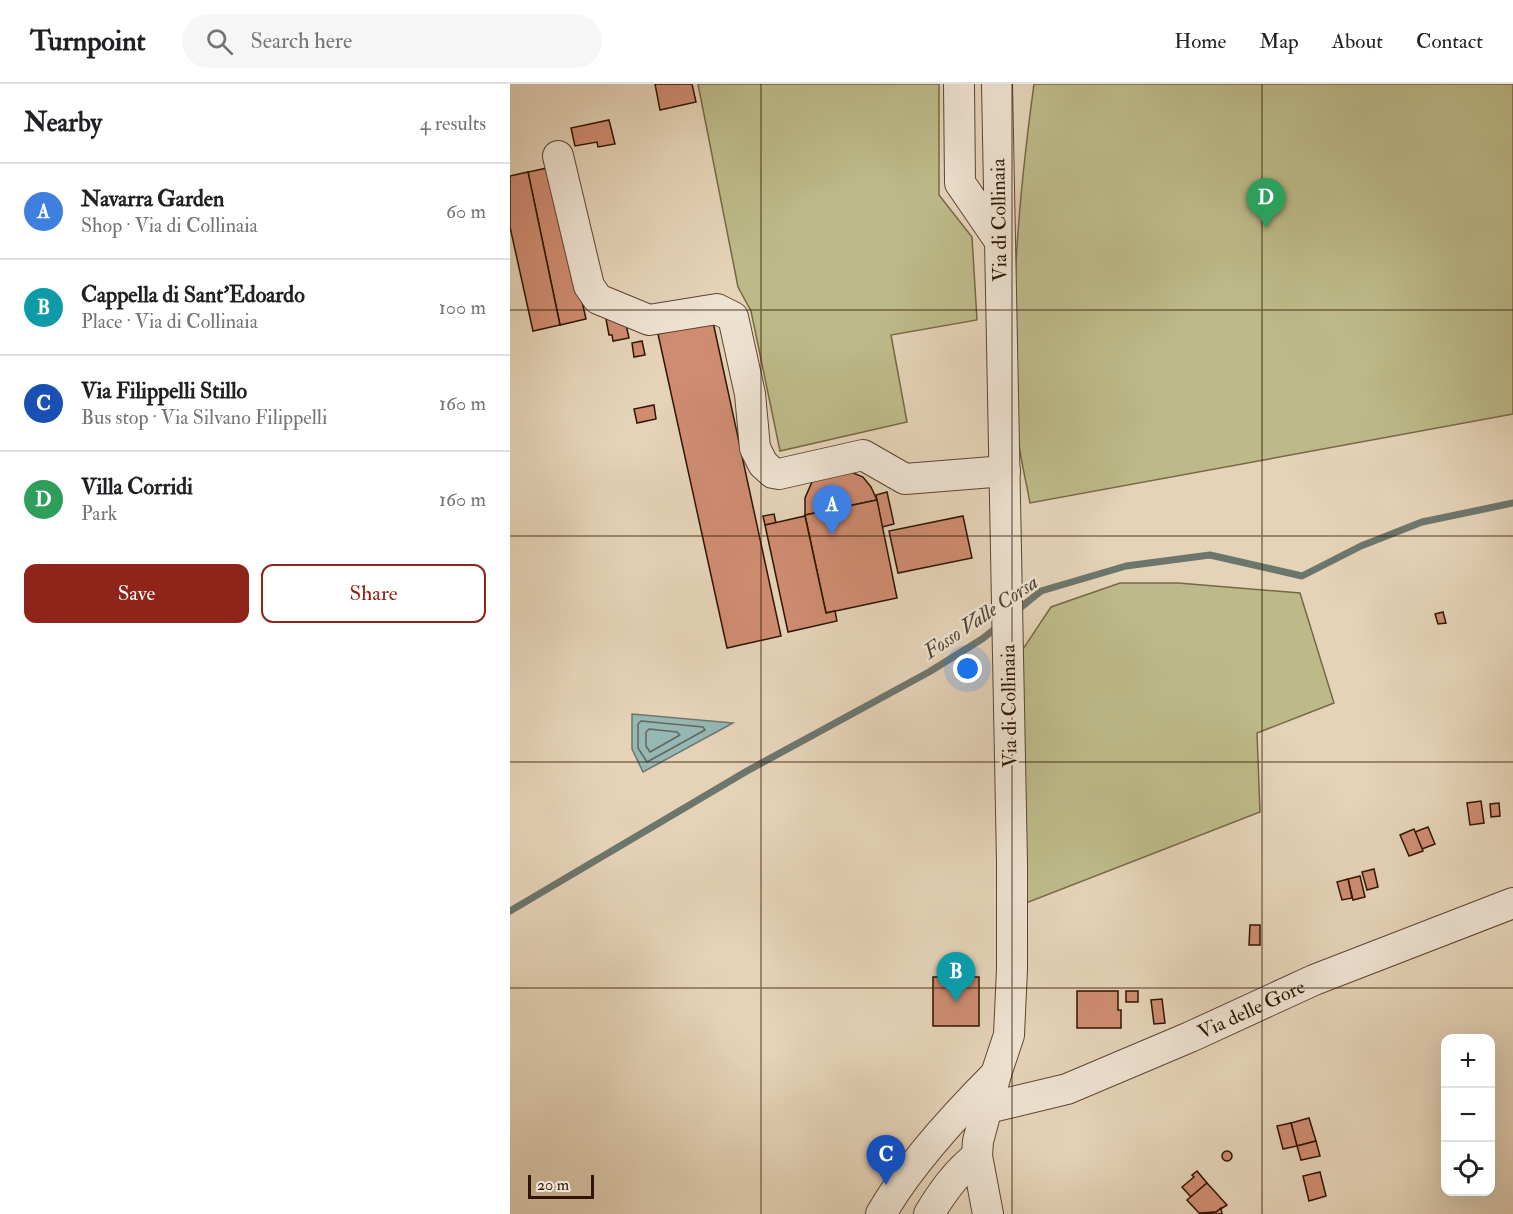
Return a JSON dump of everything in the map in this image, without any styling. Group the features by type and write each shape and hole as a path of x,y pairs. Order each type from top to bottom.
{"street":[{"path":"959,84 960,183 999,240"},
{"name":"Via di Collinaia","path":"988,1214 988,1172 978,1141 1009,1035 1012,863 997,84"},
{"path":"558,156 589,286 598,299 615,308 649,320 717,309 733,317 750,394 755,448 763,464 773,473 778,474 863,455 905,480 1005,471"},
{"name":"Via delle Gore","path":"988,1108 1066,1089 1190,1037 1314,980 1513,903"},
{"path":"881,1214 896,1191 960,1110 996,1074"},
{"path":"929,1214 949,1182 961,1168 988,1172"}],"shaded area":[{"path":"698,84 939,84 939,195 972,237 977,320 891,335 907,422 780,451 751,311 738,287"},
{"path":"1034,84 1513,84 1513,414 1030,503 1017,428 1014,334 1020,208"},
{"path":"1120,583 1178,583 1300,593 1334,703 1257,733 1260,812 1021,905 1015,661 1051,607"}],"water":[{"path":"632,714 733,723 643,772 632,749"}],"building":[{"path":"655,84 692,84 696,102 660,110"},
{"path":"609,120 615,144 598,147 597,142 575,146 571,128"},
{"path":"552,167 586,319 560,325 528,172"},
{"path":"528,172 560,325 533,331 510,227 510,176"},
{"path":"624,316 629,338 613,341 612,335 609,335 606,319"},
{"path":"713,322 781,636 727,648 658,334"},
{"path":"642,341 645,355 634,357 632,343"},
{"path":"654,405 656,419 637,423 634,409"},
{"path":"844,469 863,477 877,500 805,515 805,498 812,482 820,475"},
{"path":"887,492 894,524 882,527 876,495"},
{"path":"877,500 897,598 826,613 805,515"},
{"path":"774,514 776,523 765,525 763,516"},
{"path":"805,516 826,613 835,611 837,621 788,632 765,525"},
{"path":"963,516 972,558 898,573 889,531"},
{"path":"1443,612 1446,623 1438,624 1435,614"},
{"path":"1481,801 1484,823 1470,825 1467,803"},
{"path":"1499,803 1500,816 1491,817 1490,804"},
{"path":"1428,827 1435,844 1422,849 1415,832"},
{"path":"1414,829 1423,851 1409,856 1400,835"},
{"path":"1374,869 1378,887 1367,890 1362,872"},
{"path":"1360,876 1365,897 1353,900 1348,879"},
{"path":"1348,879 1352,898 1342,900 1337,882"},
{"path":"1250,925 1260,925 1260,945 1249,945"},
{"path":"933,977 979,977 979,1026 933,1026"},
{"path":"1077,991 1118,991 1121,1028 1077,1028"},
{"path":"1126,991 1138,991 1138,1002 1126,1002"},
{"path":"1162,999 1165,1023 1154,1024 1151,1000"},
{"path":"1309,1118 1316,1141 1297,1146 1291,1123"},
{"path":"1291,1123 1297,1146 1283,1149 1277,1126"},
{"path":"1316,1141 1320,1156 1301,1160 1297,1146"},
{"path":"1227,1151 1231,1152 1231,1160 1227,1161 1223,1160 1222,1156 1223,1152"},
{"path":"1197,1171 1207,1183 1191,1197 1182,1187 1194,1177 1192,1175"},
{"path":"1320,1172 1326,1196 1309,1201 1303,1176"},
{"path":"1207,1183 1227,1205 1216,1212 1199,1213 1187,1200"},
{"path":"1221,1208 1222,1214 1199,1214 1216,1212"}],"waterway":[{"name":"Fosso Valle Corsa","path":"1015,612 1041,591 1126,566 1210,555 1302,576 1361,546 1422,522 1513,503"},
{"name":"Fosso Valle Corsa","path":"510,911 747,771 929,672 1000,625"}],"place":[{"name":"Villa Corridi","path":"1266,228"},
{"name":"Navarra Garden","path":"832,535"},
{"name":"Cappella di Sant'Edoardo","path":"956,1002"},
{"name":"Via Filippelli Stillo","path":"886,1185"}]}
